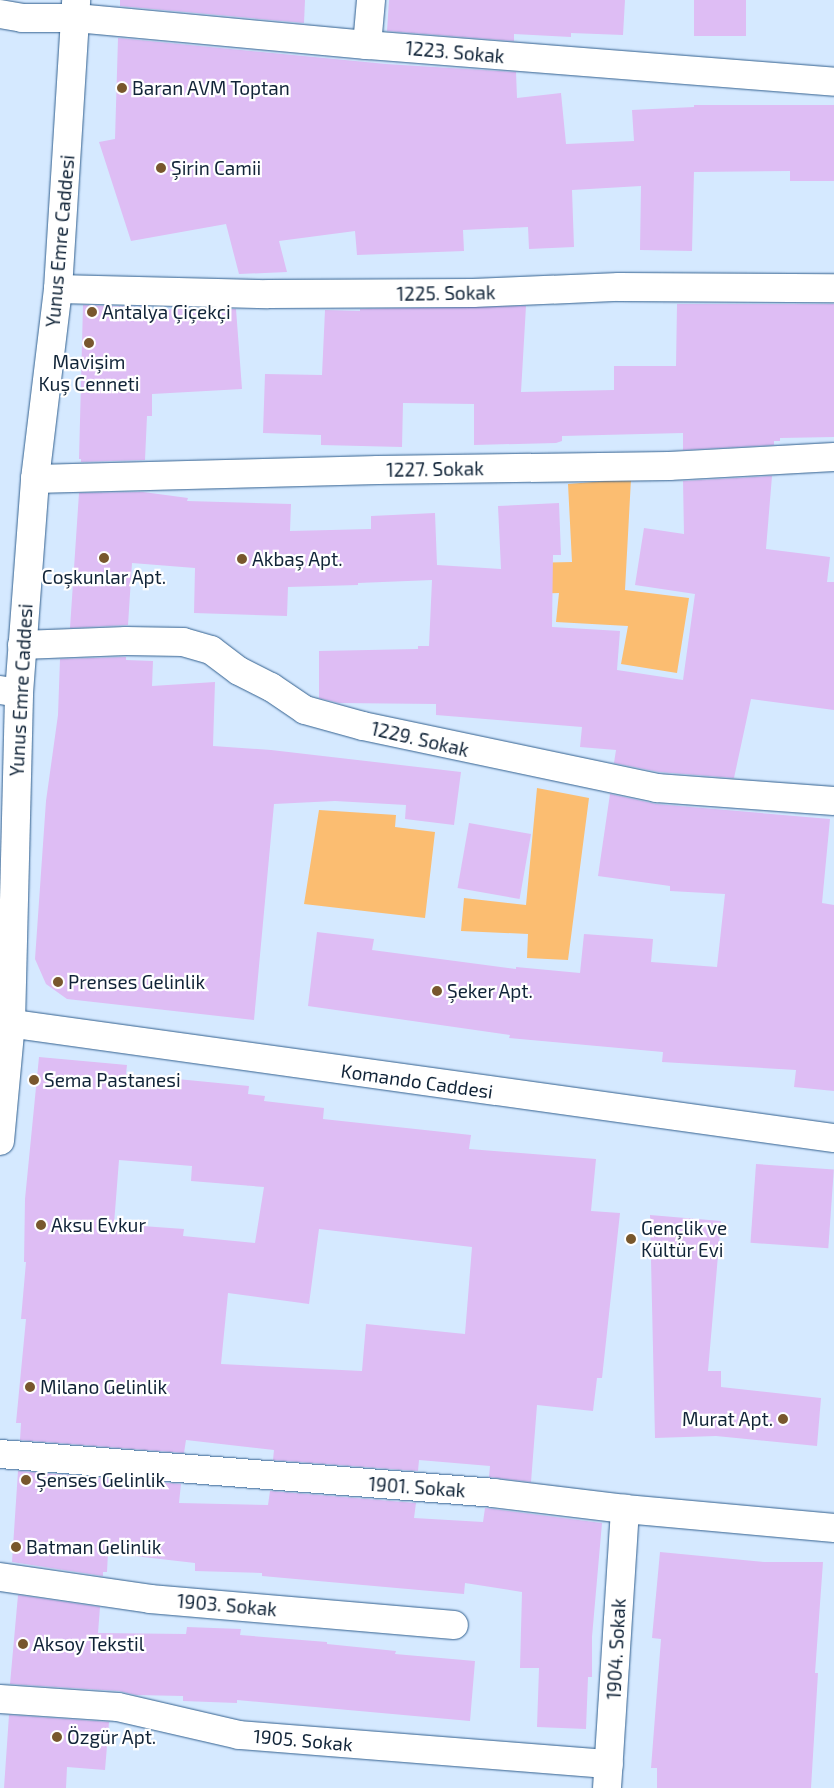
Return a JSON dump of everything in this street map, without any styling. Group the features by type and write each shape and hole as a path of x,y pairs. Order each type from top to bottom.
{"street":[{"path":"368,44 371,0"},
{"name":"1223. Sokak","path":"0,14 22,18 76,9 368,44 834,82"},
{"name":"Yunus Emre Caddesi","path":"0,1141 5,1022 9,691 22,645 35,479 58,289 76,9"},
{"name":"1225. Sokak","path":"58,289 268,294 472,294 619,287 834,288"},
{"name":"1227. Sokak","path":"35,479 378,470 669,466 834,457"},
{"name":"1229. Sokak","path":"22,645 126,640 183,642 210,650 240,671 271,687 305,710 363,726 657,788 834,801"},
{"name":"Komando Caddesi","path":"5,1022 834,1138"},
{"name":"1901. Sokak","path":"0,1454 494,1493 625,1509 834,1528"},
{"name":"1904. Sokak","path":"608,1776 625,1509"},
{"name":"1903. Sokak","path":"0,1577 150,1599 454,1625"},
{"name":"1905. Sokak","path":"0,1700 118,1707 239,1735 608,1776"}],"shaded area":[{"path":"631,479 625,590 689,598 677,673 621,664 628,626 556,622 559,593 528,594 528,563 572,562 568,484"},
{"path":"537,788 589,798 568,960 527,958 528,934 461,931 464,898 526,905"},
{"path":"319,810 396,815 395,827 435,832 425,918 304,904"}],"building":[{"path":"120,0 305,0 304,23 120,6"},
{"path":"389,0 625,0 623,35 571,33 571,37 514,34 514,41 387,31"},
{"path":"694,0 746,0 746,36 694,36"},
{"path":"118,38 386,64 516,72 517,98 561,93 566,144 634,141 632,110 694,107 694,105 834,105 834,181 790,181 790,171 694,172 692,251 640,250 641,186 572,190 574,247 529,249 528,227 463,230 464,251 357,255 355,231 279,241 287,272 239,274 226,224 131,241 99,142 115,139"},
{"path":"677,304 834,304 834,437 780,438 780,441 774,441 774,445 683,450 683,433 562,436 562,441 556,443 474,445 474,404 403,403 402,447 321,445 321,435 263,433 265,374 322,375 325,310 360,311 360,309 526,306 521,392 614,390 614,366 676,366"},
{"path":"83,305 142,307 142,311 191,308 236,309 242,389 152,394 152,416 147,416 145,460 81,462 81,459 79,459"},
{"path":"772,476 766,549 830,557 827,582 834,582 834,710 751,699 734,778 659,772 614,763 616,750 580,747 582,727 436,715 436,704 339,703 319,698 319,651 418,649 418,646 429,646 432,580 288,587 287,616 194,613 195,568 132,563 128,625 70,628 79,493 143,492 188,498 187,501 291,504 290,531 371,529 371,516 435,513 437,565 501,569 498,506 559,503 561,555 553,555 552,627 620,631 617,670 683,680 695,594 635,585 644,528 684,534 683,481"},
{"path":"126,657 126,660 153,661 152,686 215,682 213,746 271,750 461,772 454,825 405,819 406,805 335,801 274,804 254,1020 67,999 46,984 35,959 46,801 58,715 60,659"},
{"path":"610,794 656,804 830,819 822,903 834,905 834,1091 794,1087 796,1070 662,1062 663,1052 509,1038 510,1035 308,1006 317,932 374,939 372,950 516,969 516,967 580,973 584,934 653,939 651,962 717,967 725,894 670,891 670,886 598,876"},
{"path":"469,823 531,834 520,899 458,888"},
{"path":"39,1057 127,1065 126,1074 249,1086 248,1094 265,1096 264,1101 324,1108 323,1119 471,1135 469,1149 596,1159 591,1211 620,1213 602,1378 597,1378 593,1411 537,1405 531,1482 489,1477 490,1466 419,1460 418,1471 273,1460 274,1450 186,1440 184,1453 20,1440 21,1423 16,1423 26,1319 21,1319 26,1262 24,1262 25,1199","holes":["119,1160 192,1166 191,1181 264,1187 255,1243 183,1236 184,1229 114,1224","319,1229 472,1247 465,1334 366,1324 362,1371 221,1364 228,1293 309,1304"]},
{"path":"756,1164 834,1169 828,1248 750,1243"},
{"path":"650,1215 721,1221 708,1371 721,1371 721,1387 821,1398 817,1446 716,1436 655,1438"},
{"path":"18,1471 181,1484 179,1503 268,1505 270,1491 416,1503 414,1518 483,1522 485,1508 602,1523 592,1637 592,1677 588,1677 586,1729 537,1727 539,1668 520,1668 522,1592 465,1583 464,1594 262,1576 262,1573 195,1571 195,1563 108,1553 107,1572 103,1572 103,1576 12,1562"},
{"path":"660,1552 764,1562 823,1562 815,1673 818,1673 811,1788 657,1788 657,1768 651,1768 661,1639 652,1638"},
{"path":"18,1595 100,1607 98,1633 186,1634 187,1627 241,1629 240,1635 327,1642 327,1644 396,1651 395,1654 475,1661 470,1721 237,1700 237,1703 183,1701 183,1696 136,1695 119,1691 10,1684"},
{"name":"Özgür Apt.","path":"9,1715 109,1722 105,1770 67,1767 66,1788 4,1788"}],"place":[{"name":"Baran AVM Toptan","path":"122,88"},
{"name":"Şirin Camii","path":"161,168"},
{"name":"Antalya Çiçekçi","path":"92,312"},
{"name":"Mavişim Kuş Cenneti","path":"89,343"},
{"name":"Coşkunlar Apt.","path":"104,558"},
{"name":"Akbaş Apt.","path":"242,559"},
{"name":"Prenses Gelinlik","path":"58,982"},
{"name":"Şeker Apt.","path":"437,991"},
{"name":"Sema Pastanesi","path":"34,1080"},
{"name":"Aksu Evkur","path":"41,1225"},
{"name":"Gençlik ve Kültür Evi","path":"631,1239"},
{"name":"Milano Gelinlik","path":"30,1387"},
{"name":"Murat Apt.","path":"783,1419"},
{"name":"Şenses Gelinlik","path":"26,1480"},
{"name":"Batman Gelinlik","path":"16,1547"},
{"name":"Aksoy Tekstil","path":"23,1644"},
{"name":"Özgür Apt.","path":"57,1737"}]}
